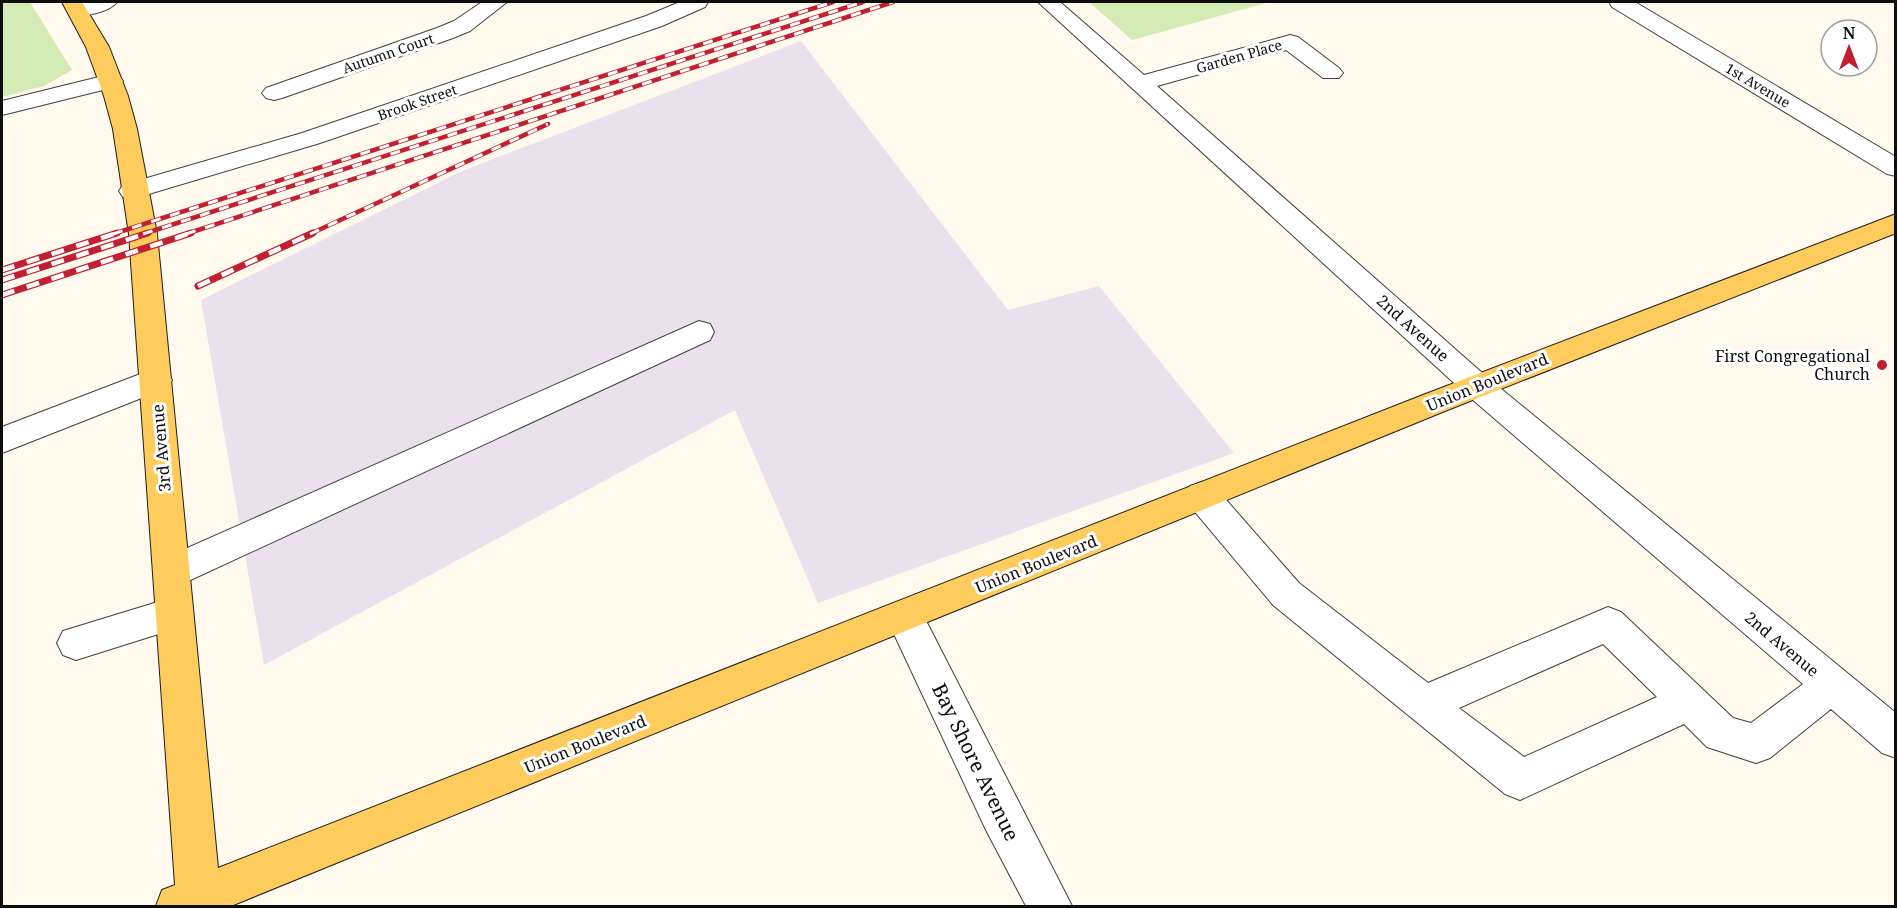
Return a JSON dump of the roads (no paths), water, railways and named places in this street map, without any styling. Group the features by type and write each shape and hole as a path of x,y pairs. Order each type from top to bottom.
{"main road":[{"name":"3rd Avenue","path":"75,6 111,81 125,130 132,191 144,234 174,613 191,904"},
{"name":"Union Boulevard","path":"191,904 1477,386 1896,223"}],"street":[{"path":"75,6 106,2"},
{"name":"Autumn Court","path":"274,93 445,33 462,26 496,2"},
{"path":"638,2 654,21"},
{"name":"Brook Street","path":"132,191 311,138 654,21 697,2"},
{"name":"2nd Avenue","path":"1048,2 1477,386 1896,739"},
{"name":"1st Avenue","path":"1620,2 1896,168"},
{"name":"Garden Place","path":"1139,84 1290,42 1331,73"},
{"path":"2,108 111,81"},
{"path":"171,572 699,332"},
{"path":"2,440 156,380"},
{"path":"1202,496 1286,594 1520,780 1689,702"},
{"path":"76,643 174,613"},
{"name":"Bay Shore Avenue","path":"905,617 1001,815 1050,906"},
{"path":"1424,704 1608,624 1721,733 1756,744 1832,686"}],"railway":[{"path":"113,234 833,2"},
{"path":"143,234 863,2"},
{"path":"186,234 893,2"},
{"path":"310,234 548,124"},
{"path":"2,270 117,233"},
{"path":"2,280 148,233"},
{"path":"2,295 191,233"},
{"path":"198,286 313,233"}],"place":[{"name":"First Congregational Church","path":"1882,365"}]}
